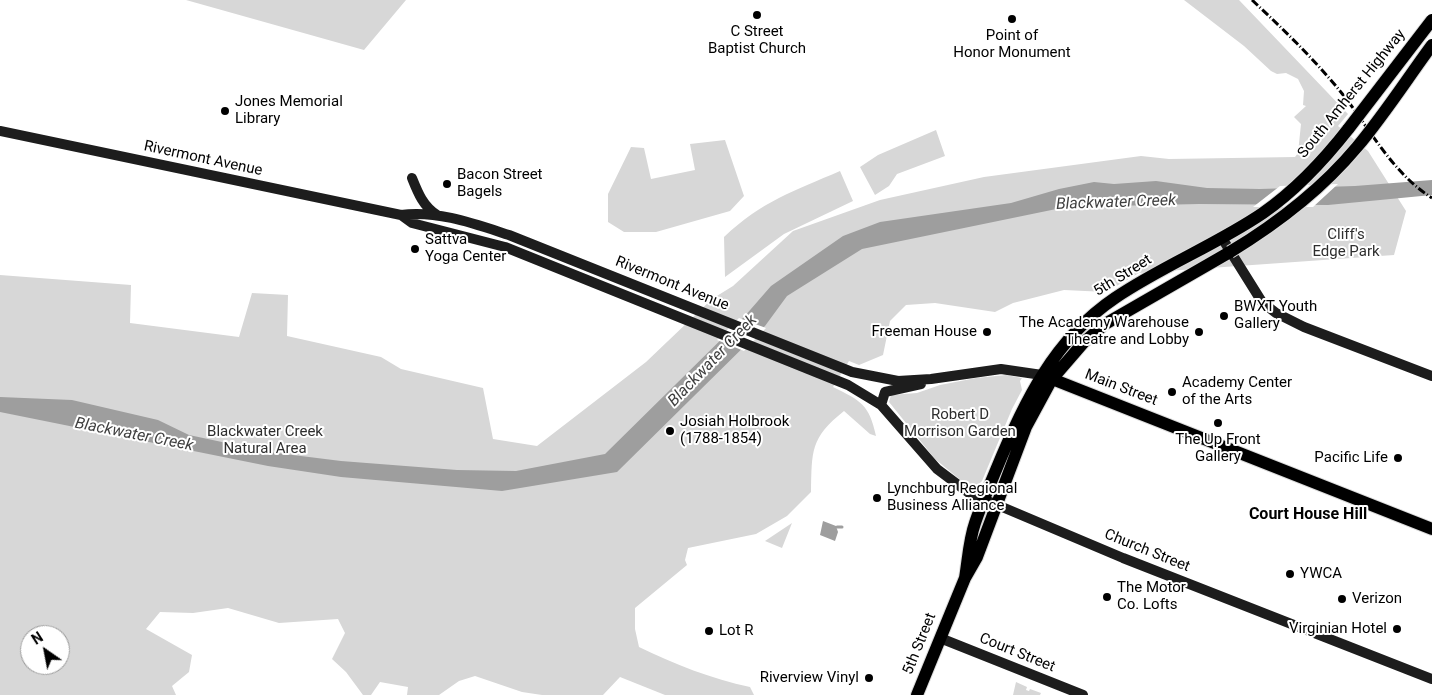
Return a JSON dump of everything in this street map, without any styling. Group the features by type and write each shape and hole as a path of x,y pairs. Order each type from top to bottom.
{"main road":[{"name":"South Amherst Highway","path":"1222,238 1277,202 1316,166 1361,114 1432,20"},
{"path":"1230,252 1281,219 1330,176 1366,137 1432,45"},
{"name":"Rivermont Avenue","path":"0,130 401,215 419,212 478,225 509,235 852,372 898,381 931,379"},
{"path":"412,178 419,196 427,206 440,216"},
{"name":"Rivermont Avenue","path":"401,215 412,223 474,238 514,251 848,385 881,405"},
{"path":"1222,238 1262,302 1276,313 1304,327 1432,376"},
{"name":"5th Street","path":"965,578 974,524 1020,411 1047,377 1086,321 1115,298 1222,238"},
{"name":"5th Street","path":"917,695 965,578 977,556 1047,377 1105,324 1230,252"},
{"name":"Main Street","path":"931,379 1001,369 1047,377 1432,529"},
{"path":"881,405 885,392 892,389 916,386 931,379"},
{"name":"Church Street","path":"881,405 937,469 954,483 984,500 1123,558 1432,679"},
{"name":"Court Street","path":"940,638 1083,695"}],"green space":[{"path":"186,0 406,0 364,50"},
{"name":"Blackwater Creek Natural Area","path":"1184,0 1239,0 1348,114 1338,126 1368,151 1406,211 1394,255 1139,273 1106,292 1064,290 1013,303 995,312 935,303 906,305 890,321 883,355 859,365 849,361 833,387 857,400 867,410 876,436 870,434 844,411 825,429 815,446 811,492 787,516 756,534 688,548 685,560 687,565 635,608 635,629 639,647 693,670 750,687 754,695 665,695 620,677 603,695 542,695 522,692 475,676 459,681 439,695 407,695 408,687 380,682 371,695 363,695 346,672 332,659 345,633 338,619 279,623 228,608 193,613 160,612 146,629 192,655 189,672 172,686 176,695 0,695 0,275 131,285 130,323 239,337 252,293 288,295 287,336 381,357 401,369 483,388 493,439 537,446 646,362 712,299 733,286 793,231 880,200 984,177 1141,156 1169,159 1295,157 1298,153 1301,124 1294,117 1306,106 1303,105 1304,91 1298,79 1286,73 1277,74 1271,71 1244,46"},
{"path":"936,130 945,156 897,174 889,186 875,195 860,167 878,155"},
{"path":"725,140 744,196 730,211 656,232 624,232 608,222 608,194 631,147 644,148 651,179 695,170 690,144"},
{"path":"840,171 853,201 784,234 725,277 724,237 752,214 779,198"},
{"name":"Robert D Morrison Garden","path":"1006,375 1022,378 1020,381 1022,390 1012,409 982,481 978,485 971,484 969,487 935,459 889,402 891,395 917,393 940,385 976,378"},
{"path":"792,523 782,548 765,541"},
{"path":"1016,682 1027,687 1026,690 1029,691 1030,689 1041,693 1040,695 1013,695"}],"water":[{"name":"Blackwater Creek","path":"1432,180 1432,195 1328,205 1199,204 1066,207 862,249 787,296 765,326 617,472 502,491 341,477 268,466 0,412 0,397 72,400 158,420 189,435 269,452 341,461 457,470 516,471 605,454 744,317 771,286 843,236 880,222 1011,203 1059,189 1094,182 1114,184 1156,181 1207,188 1260,189 1355,186"},
{"path":"823,521 836,526 838,532 835,541 820,535"}],"pier":[{"path":"1338,184 1313,207 1253,207 1280,186"},
{"path":"739,318 766,328 744,351 717,340"}],"waterway":[{"path":"837,527 842,527"}],"railway":[{"path":"1252,0 1298,44 1330,79 1382,149 1405,176 1432,198"}],"place":[{"name":"C Street Baptist Church","path":"757,15"},
{"name":"Point of Honor Monument","path":"1012,19"},
{"name":"Jones Memorial Library","path":"225,111"},
{"name":"Bacon Street Bagels","path":"447,184"},
{"name":"Sattva Yoga Center","path":"415,249"},
{"name":"BWXT Youth Gallery","path":"1224,316"},
{"name":"Freeman House","path":"987,332"},
{"name":"The Academy Warehouse Theatre and Lobby","path":"1199,332"},
{"name":"Academy Center of the Arts","path":"1172,392"},
{"name":"The Up Front Gallery","path":"1218,423"},
{"name":"Josiah Holbrook (1788-1854)","path":"670,431"},
{"name":"Pacific Life","path":"1398,458"},
{"name":"Lynchburg Regional Business Alliance","path":"877,498"},
{"name":"YWCA","path":"1290,574"},
{"name":"The Motor Co. Lofts","path":"1107,597"},
{"name":"Verizon","path":"1342,599"},
{"name":"Virginian Hotel","path":"1397,629"},
{"name":"Lot R","path":"709,631"},
{"name":"Riverview Vinyl","path":"869,678"}],"district":[{"name":"Court House Hill","path":"1308,515"}],"park label":[{"name":"Cliff's Edge Park","path":"1346,244"}]}
